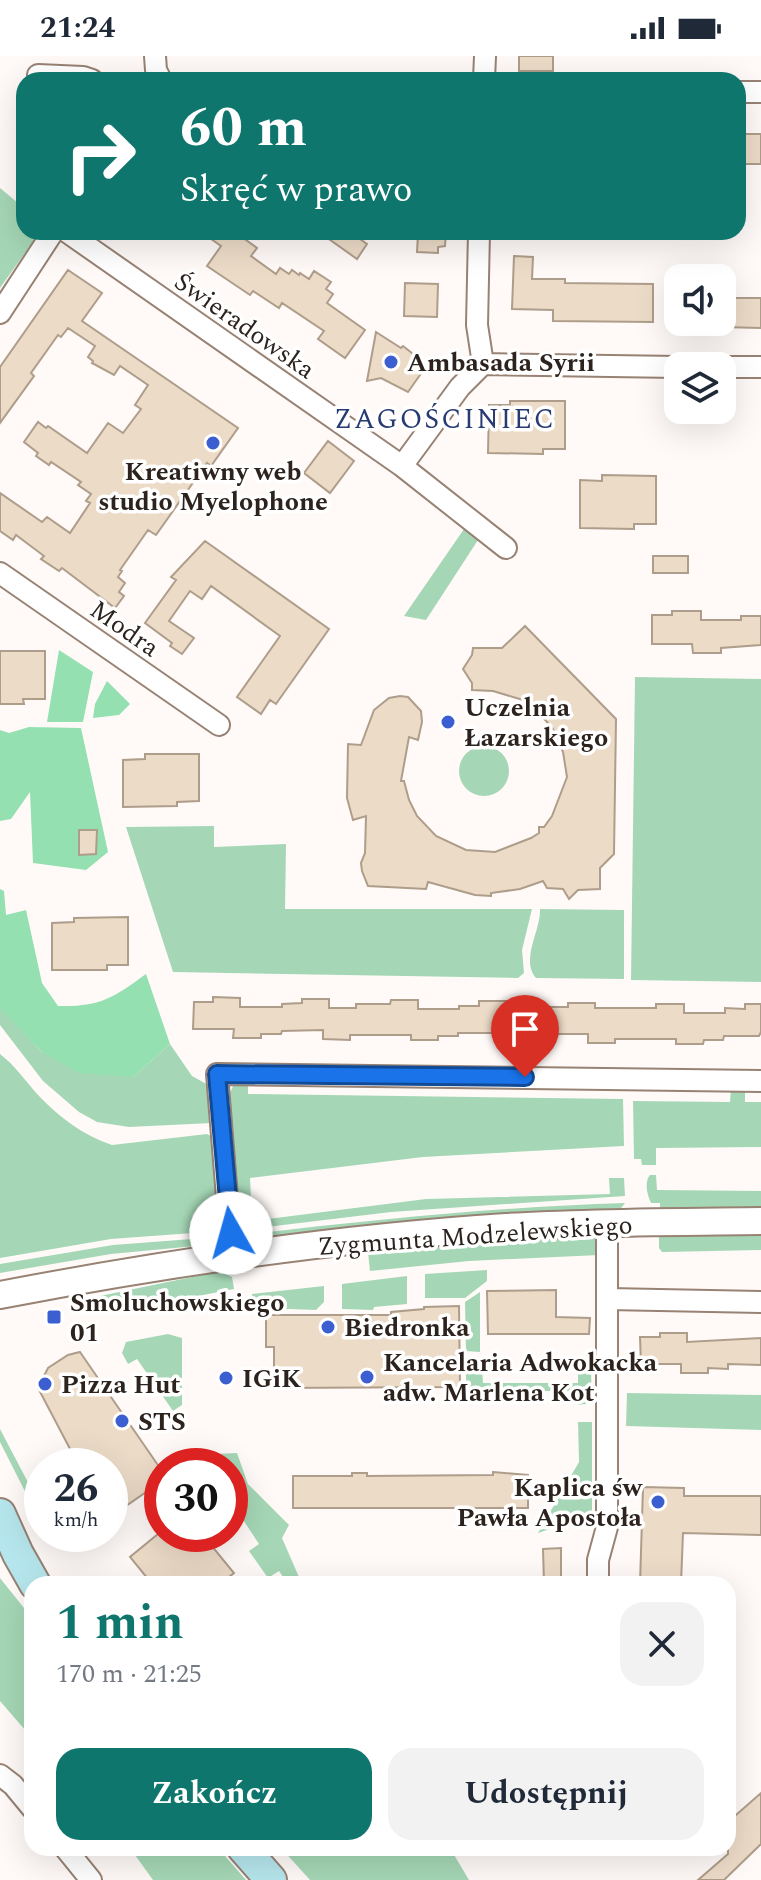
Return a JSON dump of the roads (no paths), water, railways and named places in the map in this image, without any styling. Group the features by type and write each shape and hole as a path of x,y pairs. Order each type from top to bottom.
{"main road":[{"path":"0,1514 9,1543 30,1576"},
{"path":"250,1856 271,1880"}],"street":[{"path":"0,313 48,240"},
{"name":"Świeradowska","path":"78,240 402,466 506,548"},
{"path":"479,240 477,325 483,364"},
{"path":"402,466 460,387 483,364 664,367"},
{"path":"736,367 761,367"},
{"name":"Modra","path":"0,573 219,725"},
{"path":"238,1255 229,1222 217,1074 761,1081"},
{"name":"Zygmunta Modzelewskiego","path":"0,1295 238,1255 438,1233 607,1223 761,1221"},
{"path":"598,1576 598,1560 607,1527 607,1223"},
{"path":"608,1299 761,1302"},
{"path":"0,1775 24,1798"},
{"path":"72,1856 91,1880"}],"place":[{"name":"Ambasada Syrii","path":"391,362"},
{"name":"Kreatiwny web studio Myelophone","path":"213,443"},
{"name":"Uczelnia Łazarskiego","path":"448,722"},
{"name":"Smoluchowskiego 01","path":"54,1317"},
{"name":"Biedronka","path":"328,1327"},
{"name":"Kancelaria Adwokacka adw. Marlena Kot","path":"367,1377"},
{"name":"IGiK","path":"226,1378"},
{"name":"Pizza Hut","path":"45,1384"},
{"name":"STS","path":"122,1421"},
{"name":"Kaplica św Pawła Apostoła","path":"658,1502"}],"district":[{"name":"ZAGOŚCINIEC","path":"445,418"}]}
